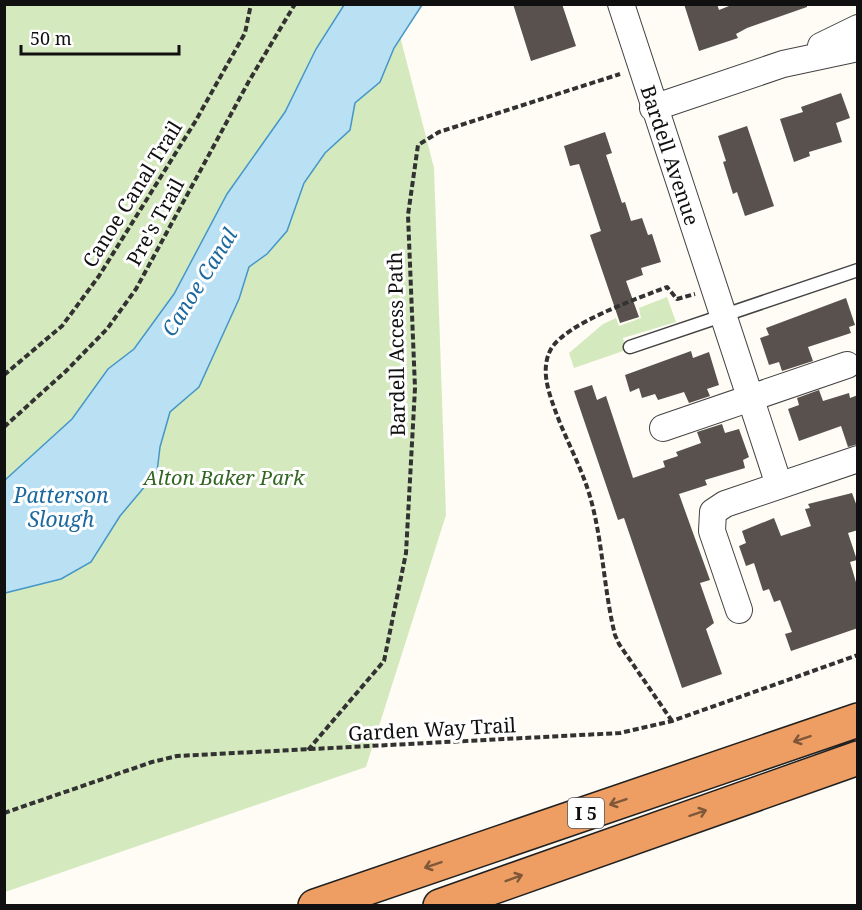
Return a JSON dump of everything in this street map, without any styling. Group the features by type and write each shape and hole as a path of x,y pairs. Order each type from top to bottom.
{"highway":[{"name":"I 5","path":"315,906 858,720"},
{"name":"I 5","path":"440,906 858,758"}],"street":[{"name":"Bardell Avenue","path":"621,4 653,108 779,485"},
{"path":"783,64 858,28"},
{"path":"653,108 783,64 858,48"},
{"path":"663,428 847,365"},
{"path":"739,610 712,531 711,517 724,504 857,462"}],"lane":[{"path":"630,347 718,304 858,270"}],"path":[{"name":"Canoe Canal Trail","path":"4,375 62,326 99,276 195,122 228,63 244,33 251,4"},
{"name":"Pre's Trail","path":"4,426 66,371 107,329 136,289 249,81 295,4"},
{"name":"Bardell Access Path","path":"308,750 384,661 406,553 415,388 408,215 418,145 439,132 640,67"},
{"path":"672,721 615,635 592,502 576,454 554,406 546,372 548,358 555,344 611,308 667,287 680,299 718,304"},
{"name":"Garden Way Trail","path":"4,813 152,762 177,756 620,734 672,721 858,655"}],"green space":[{"name":"Alton Baker Park","path":"4,5 392,5 434,168 446,515 366,767 5,892"},
{"path":"667,297 676,322 623,338 626,350 574,368 569,353 603,324 616,318 619,326 641,318 639,308"}],"water":[{"name":"Patterson Slough","path":"344,5 422,5 394,48 380,82 355,103 350,130 325,153 304,183 287,231 267,254 249,267 239,299 199,387 170,412 160,447 157,472 120,516 91,562 61,579 5,593 5,480 72,419 108,369 134,349 174,294 227,194 285,112 316,49"}],"building":[{"path":"513,4 562,4 576,46 531,61"},
{"path":"684,4 717,4 719,10 734,4 807,4 807,7 747,28 736,34 738,38 699,51"},
{"path":"841,93 850,118 836,123 842,142 809,152 810,156 794,162 780,119 803,112 801,107"},
{"path":"747,126 774,206 745,216 737,192 733,194 718,136"},
{"path":"605,132 612,153 606,155 622,203 625,202 631,221 642,218 648,235 652,234 661,262 641,268 643,275 626,281 639,317 620,323 590,235 601,231 579,164 570,166 564,146"},
{"path":"846,298 855,325 849,327 851,333 808,347 813,361 782,371 779,362 769,365 760,338 769,335 766,328"},
{"path":"691,351 693,358 709,352 719,385 707,389 710,396 689,403 684,392 658,400 655,394 642,398 639,388 630,392 625,375"},
{"path":"592,385 597,400 606,396 633,478 665,467 663,461 678,456 676,452 701,443 697,432 722,424 725,433 739,429 749,457 743,460 745,468 705,480 707,485 679,494 710,580 700,583 714,623 706,629 722,674 682,688 624,518 618,520 574,391"},
{"path":"819,390 823,401 849,393 850,398 858,395 858,444 848,447 841,426 799,441 788,409 799,405 797,398"},
{"path":"852,493 858,509 858,530 848,533 857,560 850,562 858,589 858,628 791,651 785,634 792,632 780,600 774,602 769,589 763,591 754,563 746,566 739,546 746,543 742,531 774,518 781,536 811,526 805,509 810,508 808,504"}],"water label":[{"name":"Canoe Canal","path":"199,282"}]}
